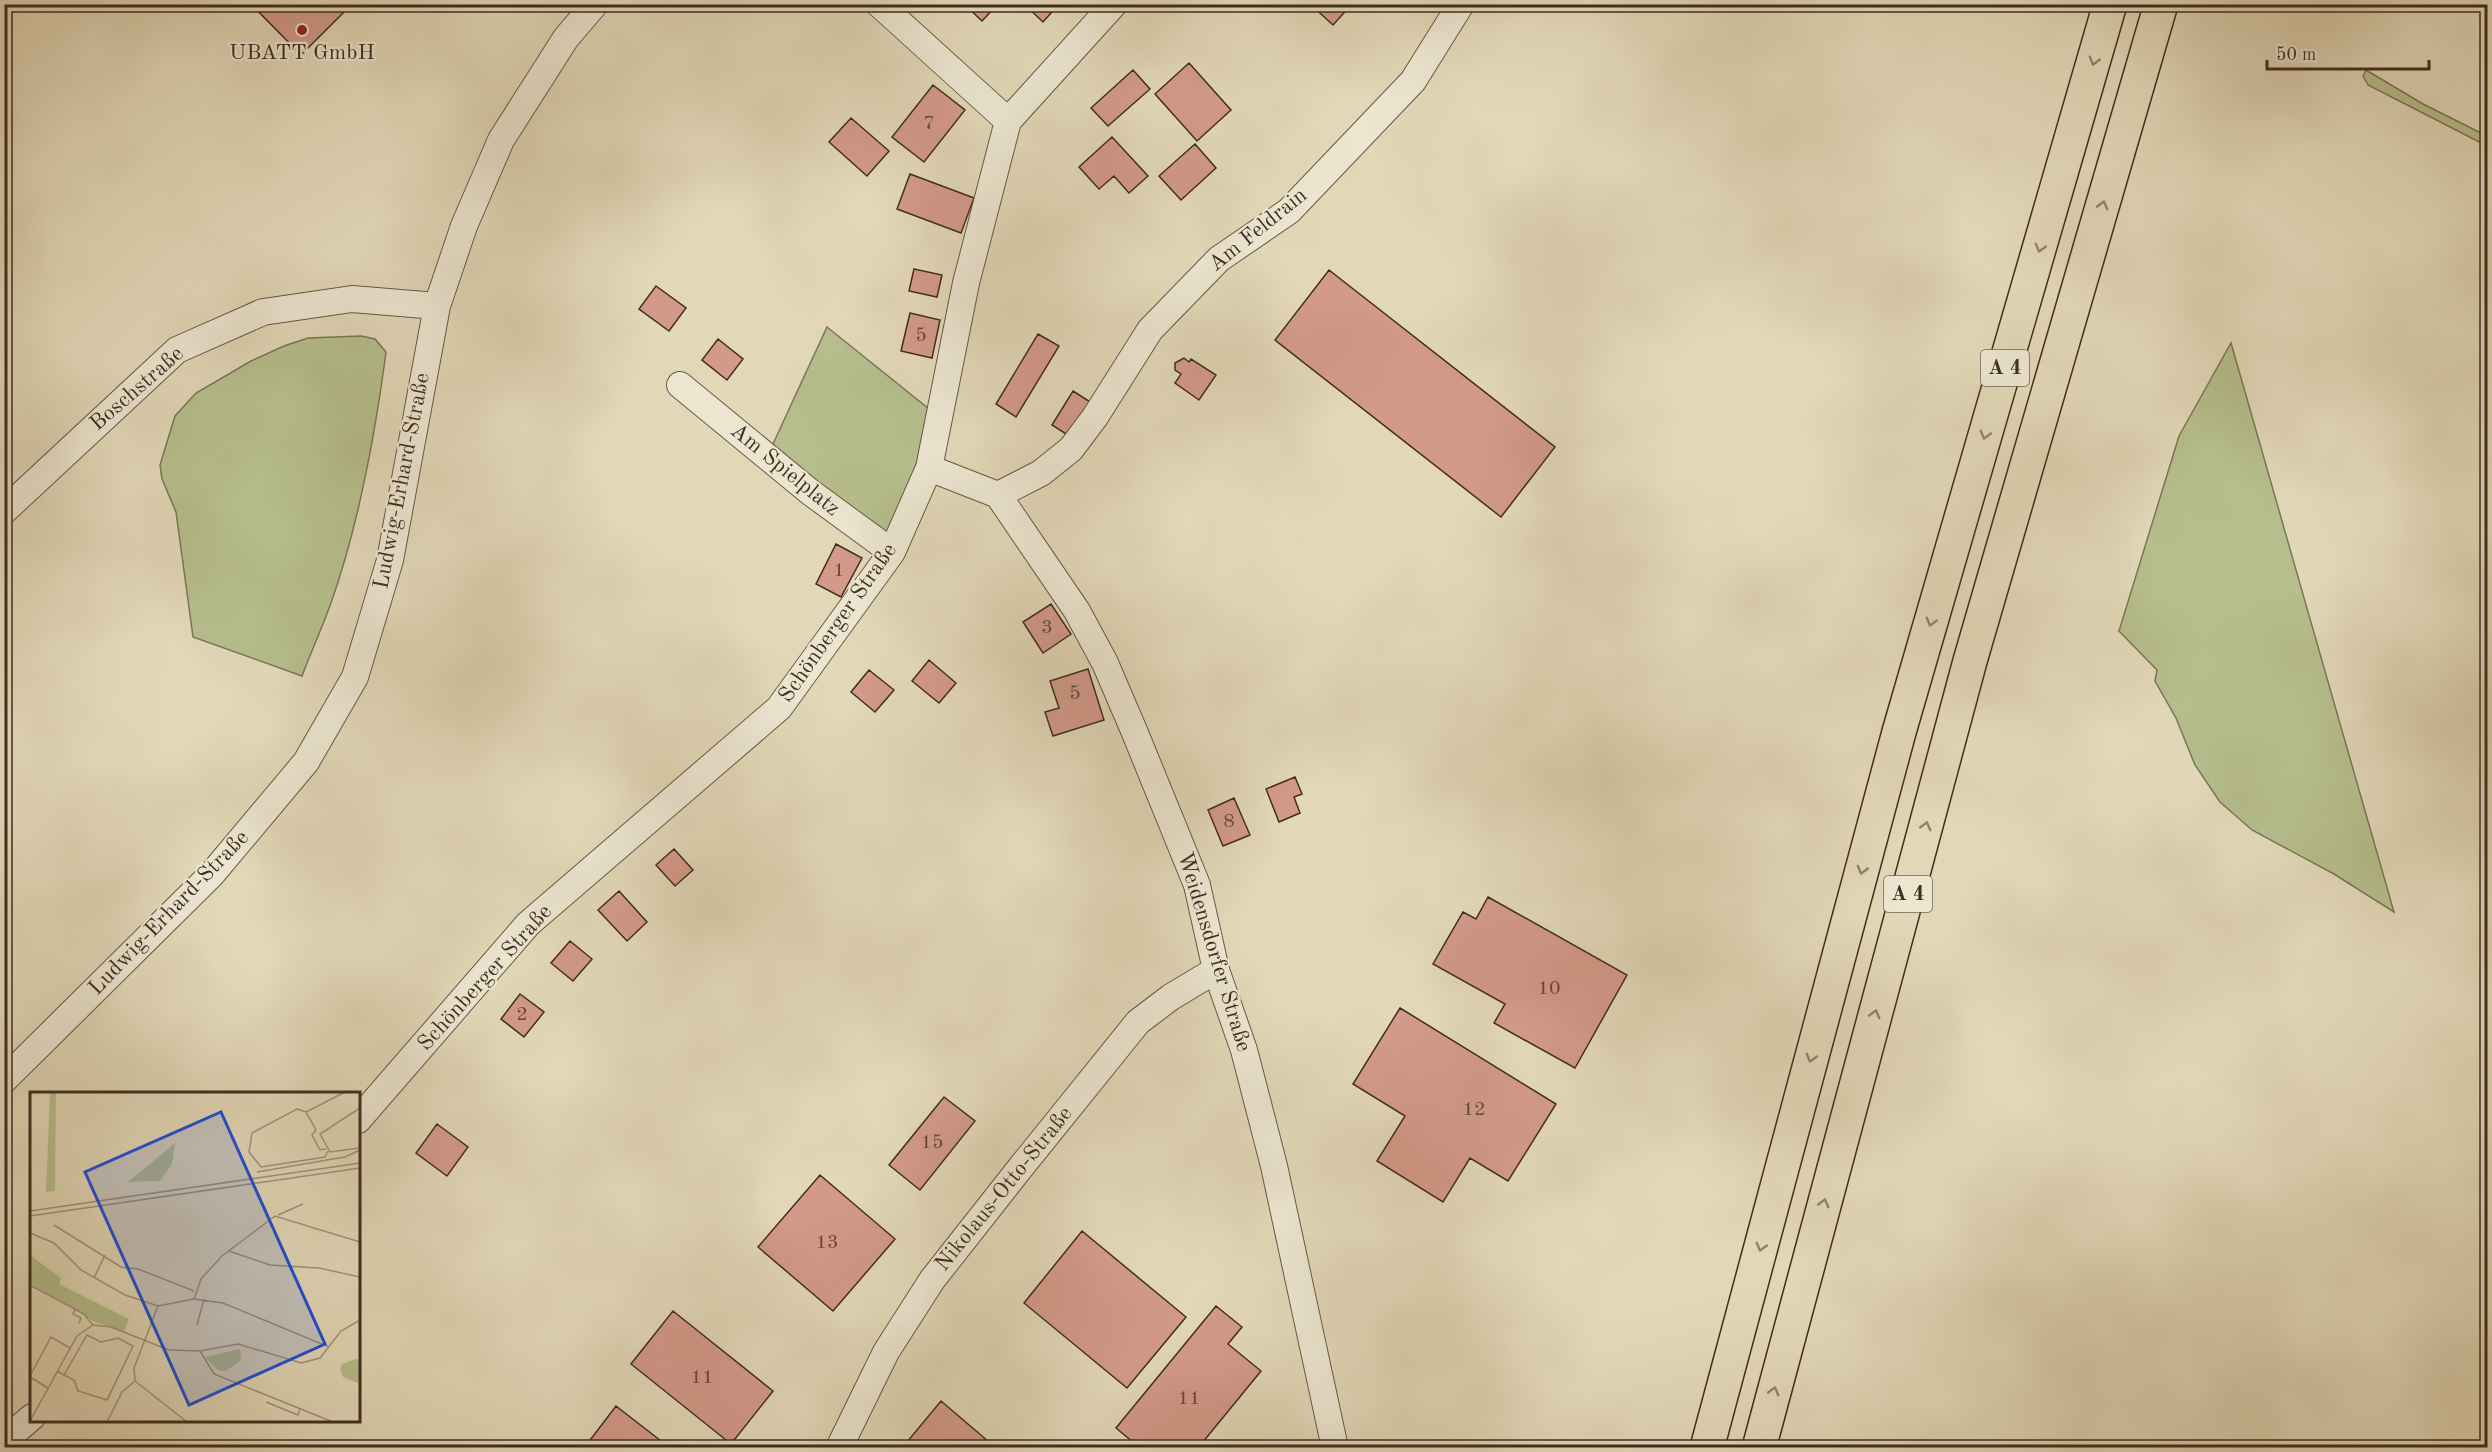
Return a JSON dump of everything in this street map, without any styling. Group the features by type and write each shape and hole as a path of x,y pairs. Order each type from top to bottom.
{"highway":[{"name":"A 4","path":"1707,1448 1899,732 2110,4"},
{"name":"A 4","path":"1759,1448 1970,661 2161,4"}],"street":[{"name":"Ludwig-Erhard-Straße","path":"4,1080 212,874 306,762 355,677 390,560 437,306 464,226 501,140 566,38 596,4"},
{"path":"879,4 1008,121"},
{"name":"Schönberger Straße","path":"360,1118 528,924 779,708 892,552 929,468 966,283 1008,121 1114,4"},
{"name":"Am Feldrain","path":"998,495 1041,473 1071,449 1095,417 1150,330 1219,259 1289,211 1413,81 1461,4"},
{"name":"Boschstraße","path":"4,511 177,350 263,312 352,299 437,306"},
{"name":"Am Spielplatz","path":"680,385 810,492 892,552"},
{"path":"929,468 998,495"},
{"name":"Weidensdorfer Straße","path":"998,495 1077,611 1105,663 1197,885 1216,970 1244,1050 1274,1166 1335,1448"},
{"name":"Nikolaus-Otto-Straße","path":"839,1448 886,1352 932,1280 1006,1186 1138,1022 1171,997 1216,970"},
{"path":"4,1441 30,1419"}],"green space":[{"path":"2366,70 2423,104 2487,136 2487,146 2368,85 2363,76"},
{"path":"827,327 939,417 892,552 767,457"},
{"path":"361,336 375,339 386,352 377,415 350,542 331,603 302,676 193,637 176,512 162,479 160,465 175,416 196,393 251,361 284,346 308,338"},
{"path":"2231,343 2394,912 2334,874 2252,830 2220,802 2195,765 2176,718 2155,681 2157,670 2119,631 2179,436"}],"building":[{"name":"UBATT GmbH","path":"251,4 352,4 301,55"},
{"path":"964,4 998,4 982,21"},
{"path":"1024,4 1059,4 1043,22"},
{"path":"1310,4 1352,4 1333,25"},
{"path":"1189,63 1231,110 1197,141 1155,94"},
{"path":"1133,70 1150,89 1108,126 1091,108"},
{"path":"933,85 965,110 924,162 892,137"},
{"path":"851,118 889,151 867,176 829,142"},
{"path":"1112,137 1148,176 1129,193 1114,176 1099,189 1079,167"},
{"path":"1195,144 1216,168 1181,200 1159,176"},
{"path":"910,174 974,198 961,233 897,209"},
{"path":"914,269 942,275 937,297 909,291"},
{"path":"1329,270 1555,447 1501,517 1275,340"},
{"path":"656,286 686,308 669,331 639,309"},
{"path":"910,313 940,320 932,358 901,351"},
{"path":"1038,334 1059,346 1016,417 996,404"},
{"path":"718,339 743,359 727,380 702,360"},
{"path":"1184,358 1189,362 1191,359 1216,375 1199,400 1175,383 1181,374 1175,370 1175,363"},
{"path":"1073,391 1095,405 1074,439 1052,425"},
{"path":"836,544 862,558 841,597 816,584"},
{"path":"1051,604 1071,634 1043,653 1023,622"},
{"path":"929,660 956,683 939,703 912,681"},
{"path":"1088,669 1104,720 1053,736 1045,712 1059,708 1050,681"},
{"path":"869,670 894,690 875,712 851,692"},
{"path":"1295,777 1302,794 1294,797 1300,813 1279,822 1266,789"},
{"path":"1234,798 1250,835 1223,846 1208,810"},
{"path":"674,849 693,870 675,886 656,865"},
{"path":"619,891 647,922 627,941 598,910"},
{"path":"1488,897 1627,975 1575,1068 1494,1023 1505,1004 1433,964 1463,912 1476,919"},
{"path":"570,941 592,959 573,981 551,963"},
{"path":"520,994 544,1012 524,1037 501,1019"},
{"path":"1400,1008 1556,1104 1508,1181 1470,1158 1443,1202 1377,1161 1405,1116 1353,1084"},
{"path":"944,1097 975,1121 920,1190 889,1165"},
{"path":"437,1124 468,1147 447,1176 416,1153"},
{"path":"820,1175 895,1239 833,1311 758,1247"},
{"path":"1082,1231 1186,1317 1127,1388 1024,1303"},
{"path":"1216,1306 1242,1327 1228,1344 1261,1371 1198,1448 1140,1448 1116,1428"},
{"path":"673,1311 773,1391 731,1444 631,1364"},
{"path":"941,1401 996,1448 902,1448"},
{"path":"616,1406 670,1448 584,1448"}],"place":[{"name":"UBATT GmbH","path":"302,30"}]}
